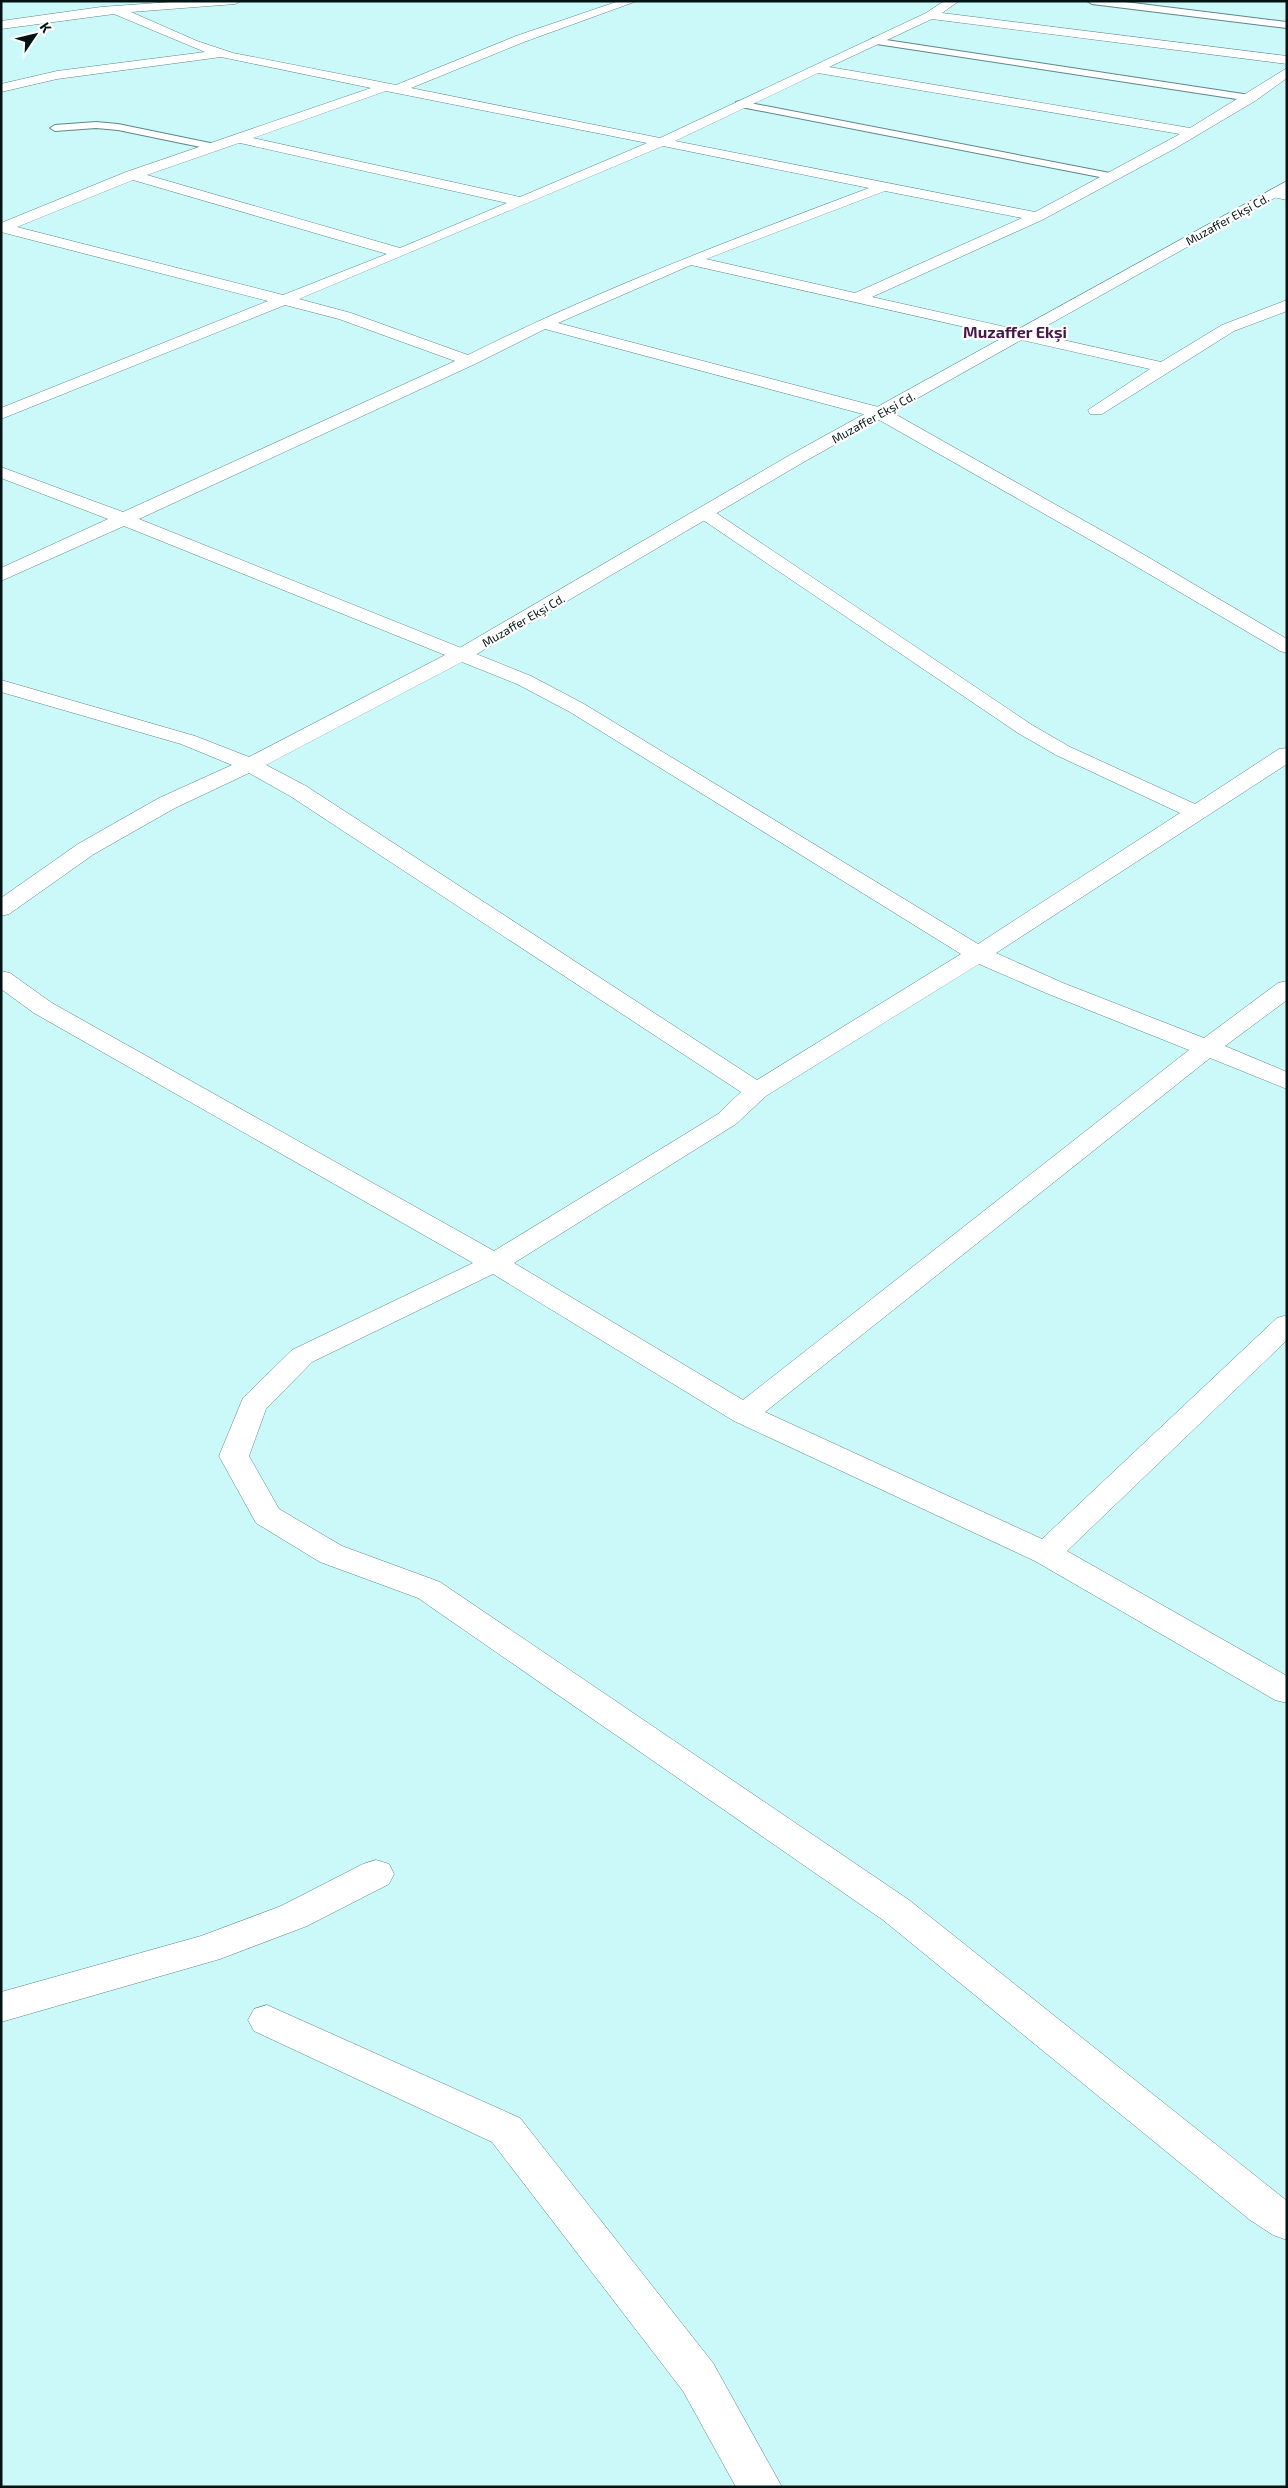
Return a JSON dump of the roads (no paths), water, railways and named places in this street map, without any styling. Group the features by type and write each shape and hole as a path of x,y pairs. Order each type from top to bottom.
{"street":[{"path":"1,25 116,10 235,1"},
{"path":"2,227 49,206 132,175 393,88 520,39 631,1"},
{"path":"1,414 401,253 662,142 930,15 953,1"},
{"path":"116,10 192,44 223,53 1037,217"},
{"path":"930,15 1287,60"},
{"path":"1,88 57,75 223,53"},
{"path":"817,69 1191,132"},
{"path":"858,298 1037,217 1110,176 1169,146 1250,98 1287,72"},
{"path":"240,139 522,202"},
{"path":"132,175 401,253"},
{"path":"1,575 469,361 543,324 690,260 883,187"},
{"name":"Muzaffer Ekşi Cd.","path":"1,910 86,849 126,825 166,803 250,765 464,654 706,514 796,459 1282,191"},
{"path":"2,227 375,326 469,361"},
{"path":"690,260 1165,368"},
{"path":"1096,410 1228,328 1287,305"},
{"path":"543,324 880,413 1122,550 1287,648"},
{"path":"1,472 124,518 464,654 524,680 577,708 978,954 1027,978 1208,1047 1287,1081"},
{"path":"706,514 1026,729 1063,751 1196,812"},
{"path":"1,686 188,740 250,765 298,791 757,1091"},
{"path":"1287,754 978,954 757,1091 727,1119 494,1263 302,1356 253,1405 234,1456 267,1516 331,1554 429,1590 896,1910 1264,2208 1287,2223"},
{"path":"1,978 43,1008 494,1263 744,1414 1046,1553 1287,1691"},
{"path":"744,1414 1208,1047 1287,988"},
{"path":"1046,1553 1284,1330"},
{"path":"1,2007 206,1949 294,1916 376,1874"},
{"path":"267,2020 506,2130 698,2377 760,2487"}],"lane":[{"path":"1092,1 1287,25"},
{"path":"873,41 1250,98"},
{"path":"740,104 1110,176"},
{"path":"55,128 96,125 118,127 215,147"}],"district":[{"name":"Muzaffer Ekşi","path":"1015,331"}]}
